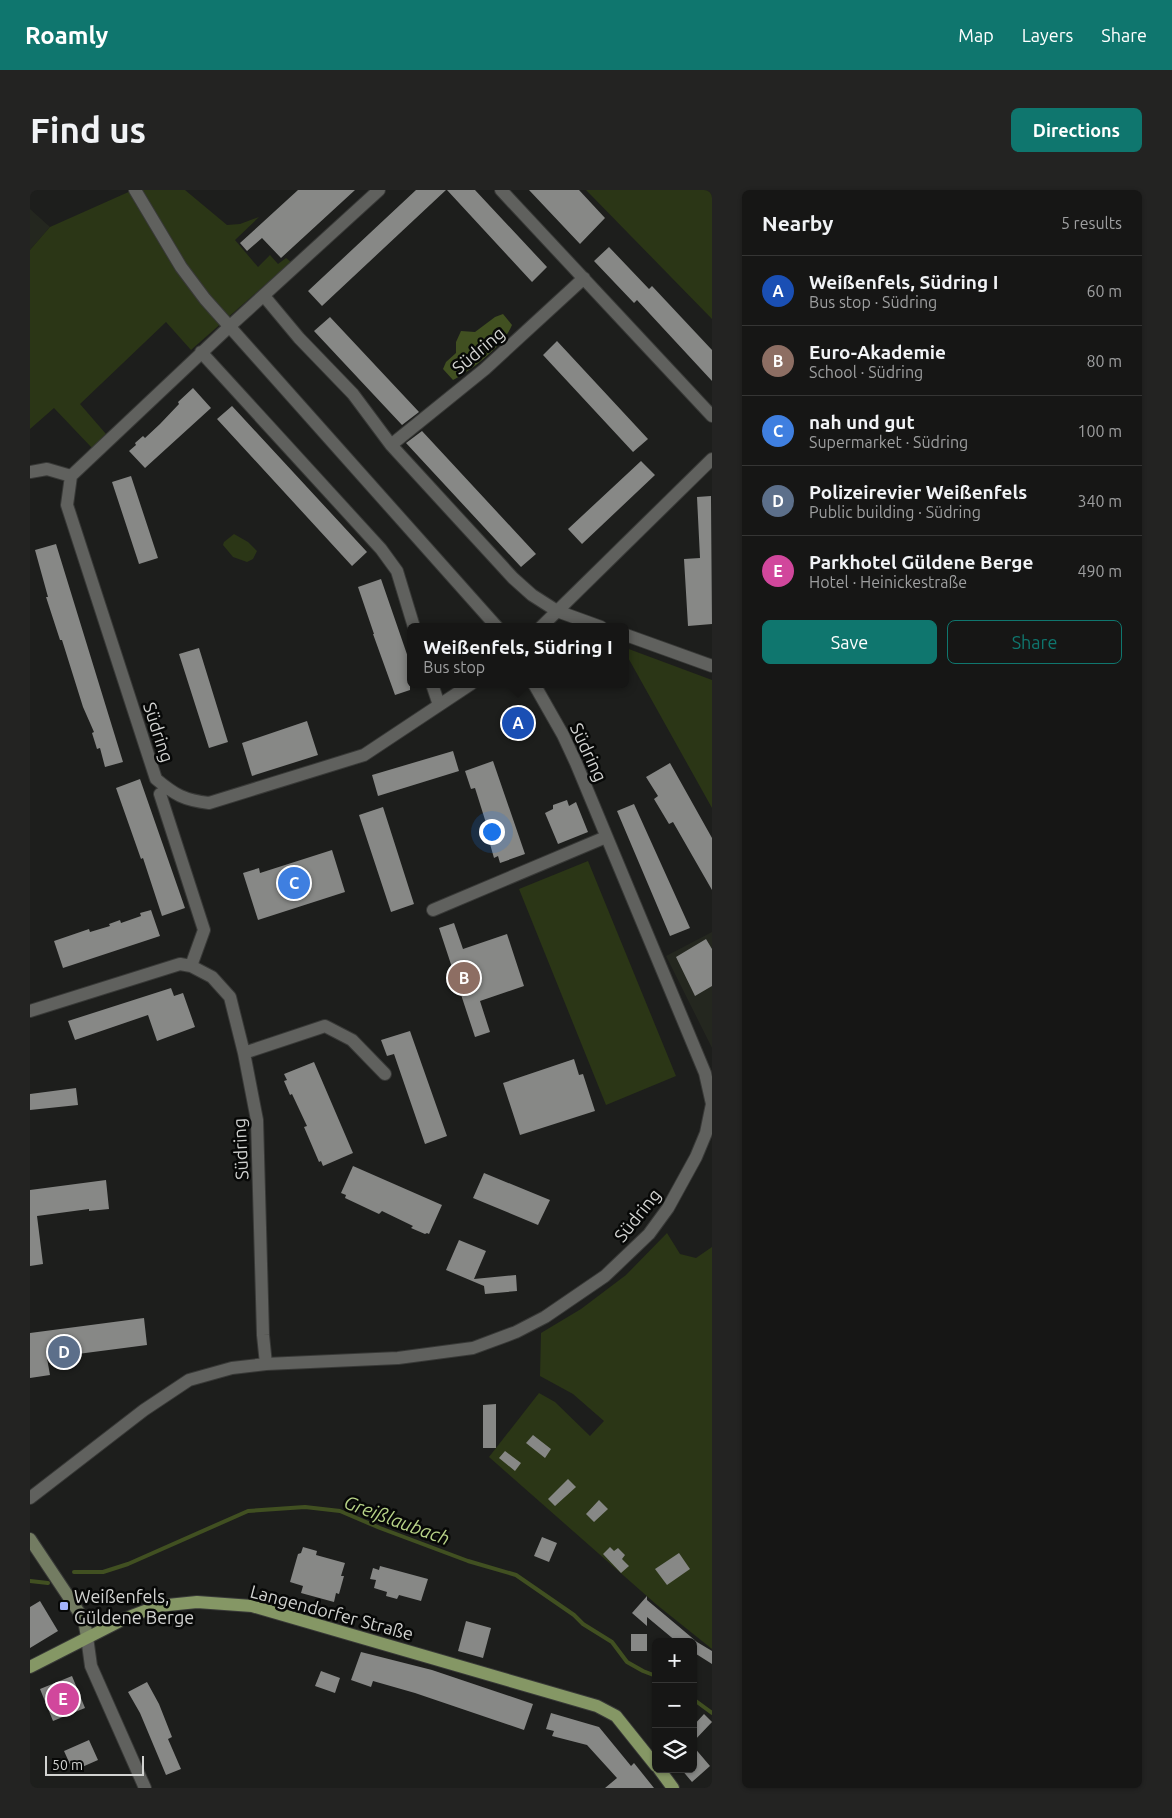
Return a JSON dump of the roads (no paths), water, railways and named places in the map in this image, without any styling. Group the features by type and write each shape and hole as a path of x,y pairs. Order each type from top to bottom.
{"main road":[{"name":"Langendorfer Straße","path":"30,1667 126,1618 158,1606 197,1602 252,1606 597,1706 616,1716 652,1761"},
{"path":"661,1773 673,1788"}],"street":[{"path":"135,190 188,277 493,623"},
{"path":"30,472 48,469 71,476 201,352 379,190"},
{"path":"501,190 712,416"},
{"name":"Südring","path":"391,445 490,364 584,278"},
{"path":"264,296 299,338 353,394 391,445 513,578 556,611 590,623"},
{"path":"201,352 381,549 396,572 413,623"},
{"path":"545,623 712,459"},
{"name":"Südring","path":"71,476 67,505 156,779 171,792 189,800 209,803 364,755 465,688"},
{"path":"629,637 712,666"},
{"path":"433,688 439,706"},
{"name":"Südring","path":"30,1498 144,1410 189,1380 232,1368 266,1364 398,1358 473,1348 516,1332 545,1317 605,1276 649,1234 668,1208 696,1157 706,1133 712,1104 705,1073 563,734 536,688"},
{"path":"30,1011 180,964 191,966 204,930 160,794"},
{"path":"434,910 606,837"},
{"name":"Südring","path":"191,966 212,977 230,997 244,1053 257,1120 263,1335 266,1364"},
{"path":"244,1053 325,1026 352,1040 385,1074"},
{"path":"30,1539 84,1620 91,1666 145,1788"}],"waterway":[{"name":"Greißlaubach","path":"74,1572 103,1572 128,1564 248,1511 305,1507 340,1511 468,1561 516,1575 574,1615 583,1624 612,1642 627,1662 652,1674"},
{"name":"Greißlaubach","path":"30,1581 48,1583"},
{"name":"Greißlaubach","path":"697,1702 712,1713"}],"place":[{"name":"Weißenfels, Südring I","path":"518,723"},
{"name":"nah und gut","path":"294,883"},
{"name":"Euro-Akademie","path":"464,978"},
{"name":"Polizeirevier Weißenfels","path":"64,1352"},
{"name":"Weißenfels, Güldene Berge","path":"64,1606"},
{"name":"Parkhotel Güldene Berge","path":"63,1699"}]}
